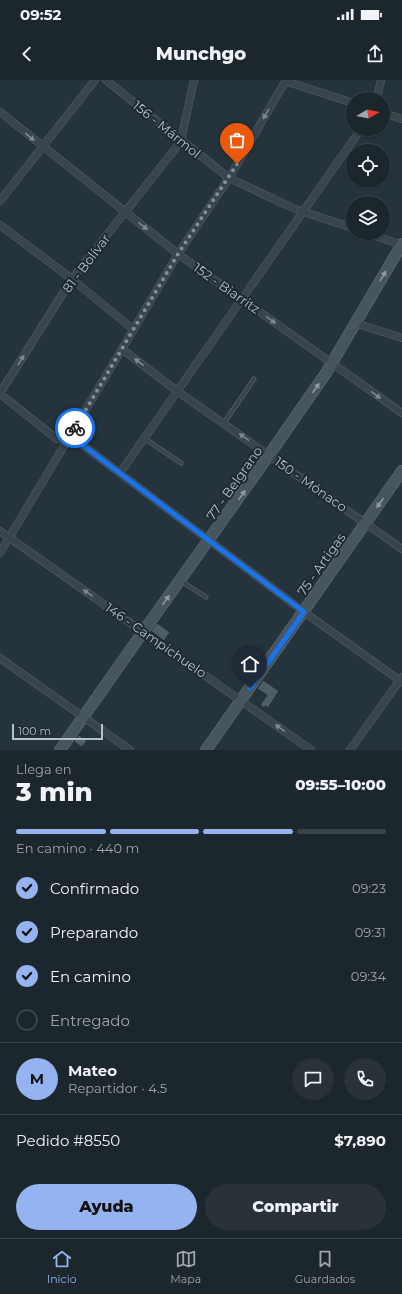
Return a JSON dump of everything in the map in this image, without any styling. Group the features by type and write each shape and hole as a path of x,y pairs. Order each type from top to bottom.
{"street":[{"path":"0,201 95,80"},
{"name":"156 - Mármol","path":"106,80 229,178 303,212 346,226"},
{"path":"181,140 194,80"},
{"path":"0,553 178,254 229,178 286,80 346,101"},
{"path":"378,92 380,80"},
{"name":"152 - Biarritz","path":"0,112 178,254 402,413"},
{"path":"390,115 402,119"},
{"path":"120,473 356,136"},
{"name":"81 - Bolívar","path":"0,393 72,279 181,140"},
{"path":"0,225 72,279 134,330"},
{"path":"389,240 402,244"},
{"name":"77 - Belgrano","path":"60,750 210,540 332,363 402,244"},
{"path":"355,324 402,338"},
{"name":"150 - Mónaco","path":"122,350 177,391 402,548"},
{"path":"0,393 57,439 76,440 304,612 401,680 350,750"},
{"name":"75 - Artigas","path":"206,750 402,471"},
{"name":"146 - Campichuelo","path":"0,531 311,750"},
{"path":"0,658 130,750"}],"lane":[{"path":"224,423 254,379"},
{"path":"144,438 181,463"},
{"path":"180,580 206,597"}],"building":[{"path":"157,623 170,632 164,641 151,631"},
{"path":"263,680 279,691 268,708 265,706 264,708 260,705 267,695 257,689"},
{"path":"79,735 87,741 82,747 74,742"}],"way so far":[{"path":"75,428 178,254 237,164"}],"route":[{"path":"75,428 68,439 76,440 304,612 250,688"}]}
